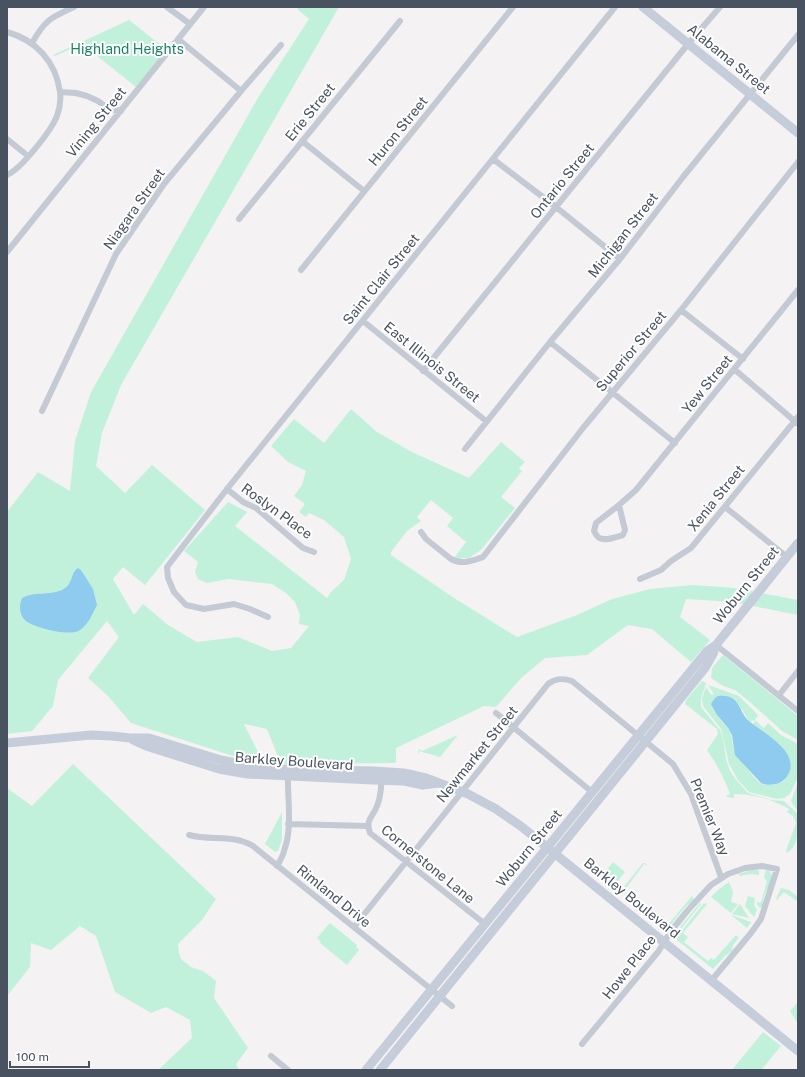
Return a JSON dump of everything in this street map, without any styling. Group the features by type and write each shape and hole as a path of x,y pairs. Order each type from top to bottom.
{"main road":[{"name":"Alabama Street","path":"643,7 798,133"},
{"name":"Woburn Street","path":"366,1070 485,924 551,851 592,792 705,668 716,645 798,543"},
{"name":"Barkley Boulevard","path":"7,743 91,735 112,736 130,738 146,746 219,769 247,774 288,773 383,776 423,785 438,783 462,792 496,809 551,851 798,1051"},
{"name":"Woburn Street","path":"380,1070 440,996 551,851 642,738"}],"street":[{"path":"32,43 45,23 74,7"},
{"path":"167,7 190,24"},
{"name":"Vining Street","path":"7,252 204,7"},
{"name":"Huron Street","path":"301,270 513,7"},
{"name":"Saint Clair Street","path":"268,617 250,608 234,604 204,609 186,605 174,592 168,578 167,567 227,489 615,7"},
{"name":"Ontario Street","path":"423,371 688,44 720,7"},
{"name":"Erie Street","path":"239,219 400,21"},
{"path":"7,32 22,37 32,43 50,62 56,74 61,100 56,118 51,128 20,166 7,175"},
{"name":"Michigan Street","path":"465,449 550,342 620,260 683,177 798,35"},
{"path":"178,39 241,90"},
{"name":"Niagara Street","path":"42,411 116,254 164,184 241,90 281,45"},
{"path":"60,92 76,93 87,96 98,101 108,109 121,111"},
{"path":"7,139 28,156"},
{"path":"302,141 364,190"},
{"path":"493,159 556,207 620,260"},
{"name":"Superior Street","path":"421,532 426,539 456,562 471,561 483,557 612,392 680,310 798,162"},
{"name":"Yew Street","path":"619,505 633,492 674,443 798,290"},
{"path":"680,310 742,359"},
{"name":"East Illinois Street","path":"363,321 486,421"},
{"path":"550,342 674,443"},
{"path":"734,369 797,421"},
{"name":"Xenia Street","path":"640,579 662,570 671,561 691,548 797,421"},
{"name":"Roslyn Place","path":"227,489 243,502 256,508 304,548 314,552"},
{"path":"619,505 625,530 622,535 614,538 602,539 598,537 594,531 596,523 619,505"},
{"path":"725,507 787,557"},
{"path":"716,645 798,711"},
{"path":"779,695 798,671"},
{"name":"Newmarket Street","path":"354,927 548,684 554,680 560,679 572,681 642,738"},
{"path":"496,713 592,792"},
{"name":"Premier Way","path":"642,738 670,760 685,783 691,794 721,877"},
{"path":"277,866 284,852 288,824 288,773"},
{"name":"Cornerstone Lane","path":"383,776 378,805 369,819 367,826 370,833 485,924"},
{"path":"288,824 367,826"},
{"name":"Rimland Drive","path":"189,835 197,837 236,839 253,846 452,1006"},
{"name":"Howe Place","path":"582,1044 649,963 671,931 707,889 721,877 735,871 750,867 762,866 777,869 764,911 758,923 711,981"},
{"path":"271,1056 288,1070"}],"green space":[{"path":"299,7 339,7 121,385 102,433 96,466 125,493 152,465 205,510 145,585 123,567 113,579 134,615 143,604 168,625 197,642 238,637 272,651 291,648 309,626 299,624 300,615 295,602 286,593 272,584 229,579 207,583 198,579 195,572 198,562 184,551 228,502 247,512 235,526 327,598 330,593 344,580 351,559 344,537 324,520 309,513 306,517 299,512 305,504 294,496 302,485 306,471 288,462 271,446 294,419 324,443 351,409 377,432 412,452 469,478 501,442 525,462 519,468 522,471 501,497 515,508 481,550 469,558 454,558 466,542 447,526 453,518 431,500 417,517 421,521 407,531 391,552 391,555 454,598 517,637 577,615 612,599 650,589 693,585 735,588 798,600 798,615 733,602 686,599 680,617 710,640 691,662 652,629 628,625 587,655 545,658 521,678 496,707 484,706 396,748 396,763 281,764 267,729 244,724 264,764 233,756 131,723 108,696 88,678 119,637 107,621 58,680 53,706 32,731 7,734 7,512 38,472 70,491 75,441 91,392 259,96 309,19 297,9"},
{"name":"Highland Heights","path":"129,20 167,50 136,87 82,44 55,56 53,55"},
{"path":"723,655 798,716 798,740 782,731 735,690 723,686 711,678 712,668"},
{"path":"702,681 706,683 701,699 701,707 720,730 730,771 737,781 748,793 771,800 784,801 798,814 796,841 791,850 787,853 786,851 796,823 793,816 787,812 789,809 776,802 755,796 734,794 734,798 726,796 730,794 728,788 707,750 718,734 717,729 685,704 686,700"},
{"path":"708,685 739,696 758,715 755,720 764,728 768,723 781,735 798,744 798,777 790,794 784,798 777,799 749,792 738,780 729,764 721,729 703,706 702,699 706,687 711,695 714,694","holes":["742,709 749,721 755,721 753,724 779,745 789,758 789,772 786,779 782,782 773,785 764,785 759,782 738,754 733,745 731,733 715,711"]},
{"path":"458,735 440,757 419,751 418,754 419,749 422,751"},
{"path":"73,764 216,899 202,920 178,944 179,953 181,959 191,967 203,971 216,981 214,998 248,1048 236,1064 239,1070 158,1070 192,1038 190,1020 166,1007 151,1013 115,992 96,936 80,926 51,950 31,943 30,967 7,996 7,788 32,806"},
{"path":"798,782 798,811 791,801"},
{"path":"282,812 282,840 278,851 275,852 265,844"},
{"path":"613,862 625,872 613,887 610,887 610,885 609,886 586,868 584,865 593,873 600,876 603,875"},
{"path":"643,863 648,866 644,864 624,891 622,889"},
{"path":"754,869 759,871 759,875 751,874 740,876 738,874"},
{"path":"766,870 770,871 772,876 763,901 764,904 760,908 757,904 758,901 759,903 761,902 767,882 764,877"},
{"path":"729,882 733,892 731,902 738,904 731,913 711,897"},
{"path":"781,888 789,890 798,897 797,901 784,892 777,900 776,899"},
{"path":"692,896 694,900 685,907 668,928 666,927"},
{"path":"748,896 755,898 754,905 757,910 754,917 745,906"},
{"path":"700,903 701,904 676,935 675,933"},
{"path":"708,903 683,933 688,937 684,942 708,961 711,958 714,960 736,935 739,938 733,945 732,951 713,969 677,940 677,937 703,904"},
{"path":"740,904 749,918 732,914"},
{"path":"731,915 751,922 747,928"},
{"path":"330,923 357,945 356,947 359,950 347,965 320,943 321,942 317,938"},
{"path":"798,1002 798,1024 790,1011"},
{"path":"763,1032 781,1046 762,1069 763,1070 732,1070"}],"water":[{"path":"78,568 81,570 93,589 97,605 90,619 83,628 69,633 53,631 31,624 24,619 20,610 22,598 31,595 57,592 66,588"},
{"path":"718,696 731,697 735,700 745,717 770,736 784,750 789,757 791,765 789,773 784,780 771,785 761,783 735,755 732,735 717,715 711,704"}]}
